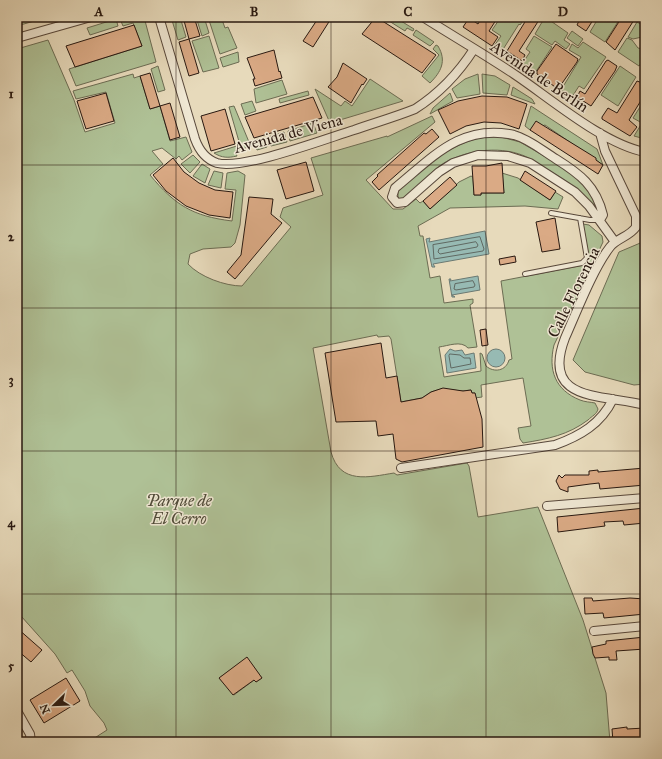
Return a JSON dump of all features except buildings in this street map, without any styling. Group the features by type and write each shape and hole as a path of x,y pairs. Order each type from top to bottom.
{"street":[{"path":"17,38 91,17"},
{"name":"Avenida de Viena","path":"159,17 195,139 204,155 218,163 240,163 258,159 314,143 415,109 440,92 452,80 474,50"},
{"name":"Avenida de Berlín","path":"423,17 512,73 600,133 628,147 645,152"},
{"path":"600,220 603,215 594,191 584,178 576,171 528,141 515,135 496,133 475,134 447,145 395,188 392,197 397,203 405,202 439,172 460,160 478,155 508,156 530,163 575,192 600,220 616,242"},
{"name":"Calle Florencia","path":"600,133 605,151 636,216 637,222 633,232 616,242 605,255 565,338 560,350 558,366 562,379 572,389 589,395 645,405"},
{"path":"402,468 555,445 592,427 608,410 613,399"},
{"path":"547,506 645,498"},
{"path":"594,631 645,626"},
{"path":"17,711 30,734 31,742"}],"lane":[{"path":"551,213 600,220"},
{"path":"525,274 582,263 585,260 586,258 580,218"}],"green space":[{"path":"17,17 48,17 17,26"},
{"path":"125,17 144,17 156,62 76,86 69,69 142,46 133,23 123,26 120,19"},
{"path":"171,17 180,17 186,37 178,40"},
{"path":"196,17 204,17 209,33 202,36"},
{"path":"208,17 221,17 225,28 228,27 237,48 220,54"},
{"path":"501,17 526,17 520,25 519,24 502,51 494,46 501,36 492,30"},
{"path":"545,17 568,33 564,40 570,44 566,49 555,41 552,45 535,34"},
{"path":"599,17 621,17 605,42 590,32"},
{"path":"396,18 414,29 413,31 407,28 405,31 389,21 394,22"},
{"path":"116,19 118,26 90,35 87,28"},
{"path":"637,22 645,27 645,32 642,37 633,39 628,37"},
{"path":"416,30 434,42 430,46 413,35"},
{"path":"572,31 583,39 578,46 567,38"},
{"path":"209,36 219,68 203,72 192,41"},
{"path":"534,36 552,47 535,73 522,64 530,52 526,49"},
{"path":"627,38 632,40 638,48 645,50 645,57 639,66 618,52"},
{"name":"Parque de El Cerro","path":"48,40 74,100 85,132 115,123 106,92 76,99 73,91 133,74 134,78 140,76 150,109 160,106 170,141 186,137 192,152 182,160 179,156 176,159 162,148 152,151 163,164 150,175 168,194 185,207 206,216 232,221 236,190 225,189 227,173 238,171 245,175 240,225 235,243 231,247 203,249 190,254 188,264 206,277 235,286 242,286 291,227 280,217 283,208 323,195 311,158 387,137 432,116 435,122 366,180 393,209 403,209 416,199 420,203 423,201 430,209 459,182 471,176 473,177 474,195 481,195 481,193 504,193 502,173 518,178 550,200 555,192 563,197 558,209 525,206 450,208 418,226 420,236 423,236 430,278 440,276 444,303 473,299 473,303 470,305 477,347 468,348 462,344 454,344 439,347 444,377 481,371 480,353 482,354 486,366 493,370 503,369 509,360 512,359 501,281 584,265 588,262 589,258 583,224 589,225 602,236 603,242 554,345 552,354 553,371 559,385 571,396 586,402 595,403 598,409 588,420 565,433 523,443 520,439 518,428 531,426 523,378 481,385 482,397 475,398 475,393 472,393 471,390 463,391 441,389 431,392 422,398 401,402 391,339 389,336 378,337 377,335 313,348 331,452 335,463 341,470 348,474 365,477 394,473 397,475 467,463 469,466 478,517 538,507 583,620 606,693 610,742 95,742 93,739 107,730 104,723 90,706 85,691 72,670 67,673 55,654 21,616 17,607 17,49","holes":["247,658 262,678 256,682 254,680 234,695 219,678"]},
{"path":"583,42 606,57 584,89 579,86 572,97 561,90 581,57 569,50 572,44 578,48"},
{"path":"436,45 441,51 442,66 430,83 422,76 439,55 433,49"},
{"path":"238,52 239,62 223,67 220,58"},
{"path":"158,66 165,90 158,92 151,69"},
{"path":"620,66 636,77 618,106 601,95"},
{"path":"478,74 480,94 457,98 452,89 465,79"},
{"path":"482,74 495,76 510,85 507,95 483,93"},
{"path":"370,79 403,101 330,123 315,89 341,106 345,101 352,106"},
{"path":"282,80 287,94 256,103 254,89"},
{"path":"513,87 532,99 535,104 511,95"},
{"path":"308,91 309,95 280,103 279,99"},
{"path":"450,93 453,101 430,114 433,108"},
{"path":"645,99 645,139 634,136 642,123 633,118"},
{"path":"252,101 256,111 245,115 241,104"},
{"path":"234,106 249,142 264,138 267,147 257,150 255,145 235,151 237,156 231,157 222,157 214,153 240,145 229,107"},
{"path":"531,106 597,149 603,165 545,125 530,130 525,126"},
{"path":"313,123 317,133 290,141 288,131"},
{"path":"284,132 287,142 271,146 268,137"},
{"path":"486,137 501,137 520,142 578,176 590,191 598,209 595,211 575,188 529,158 508,151 497,150 486,150 464,154 454,158 444,163 434,171 405,198 400,199 398,197 398,191 438,157 461,144"},
{"path":"193,155 200,162 190,173 181,164"},
{"path":"202,164 210,169 205,183 193,176"},
{"path":"214,171 223,173 221,188 208,185"},
{"path":"645,241 645,384 634,385 585,372 573,360 619,252"}],"water":[{"path":"485,231 489,254 433,264 435,267 432,267 426,239 430,238 429,242"},
{"path":"478,276 480,290 452,295 455,297 452,297 449,279 451,279 450,281"},
{"path":"450,349 455,351 462,350 465,355 474,353 476,368 447,373 445,355"},
{"path":"492,349 500,349 505,354 503,365 500,367 492,367 487,362 487,354"}]}
